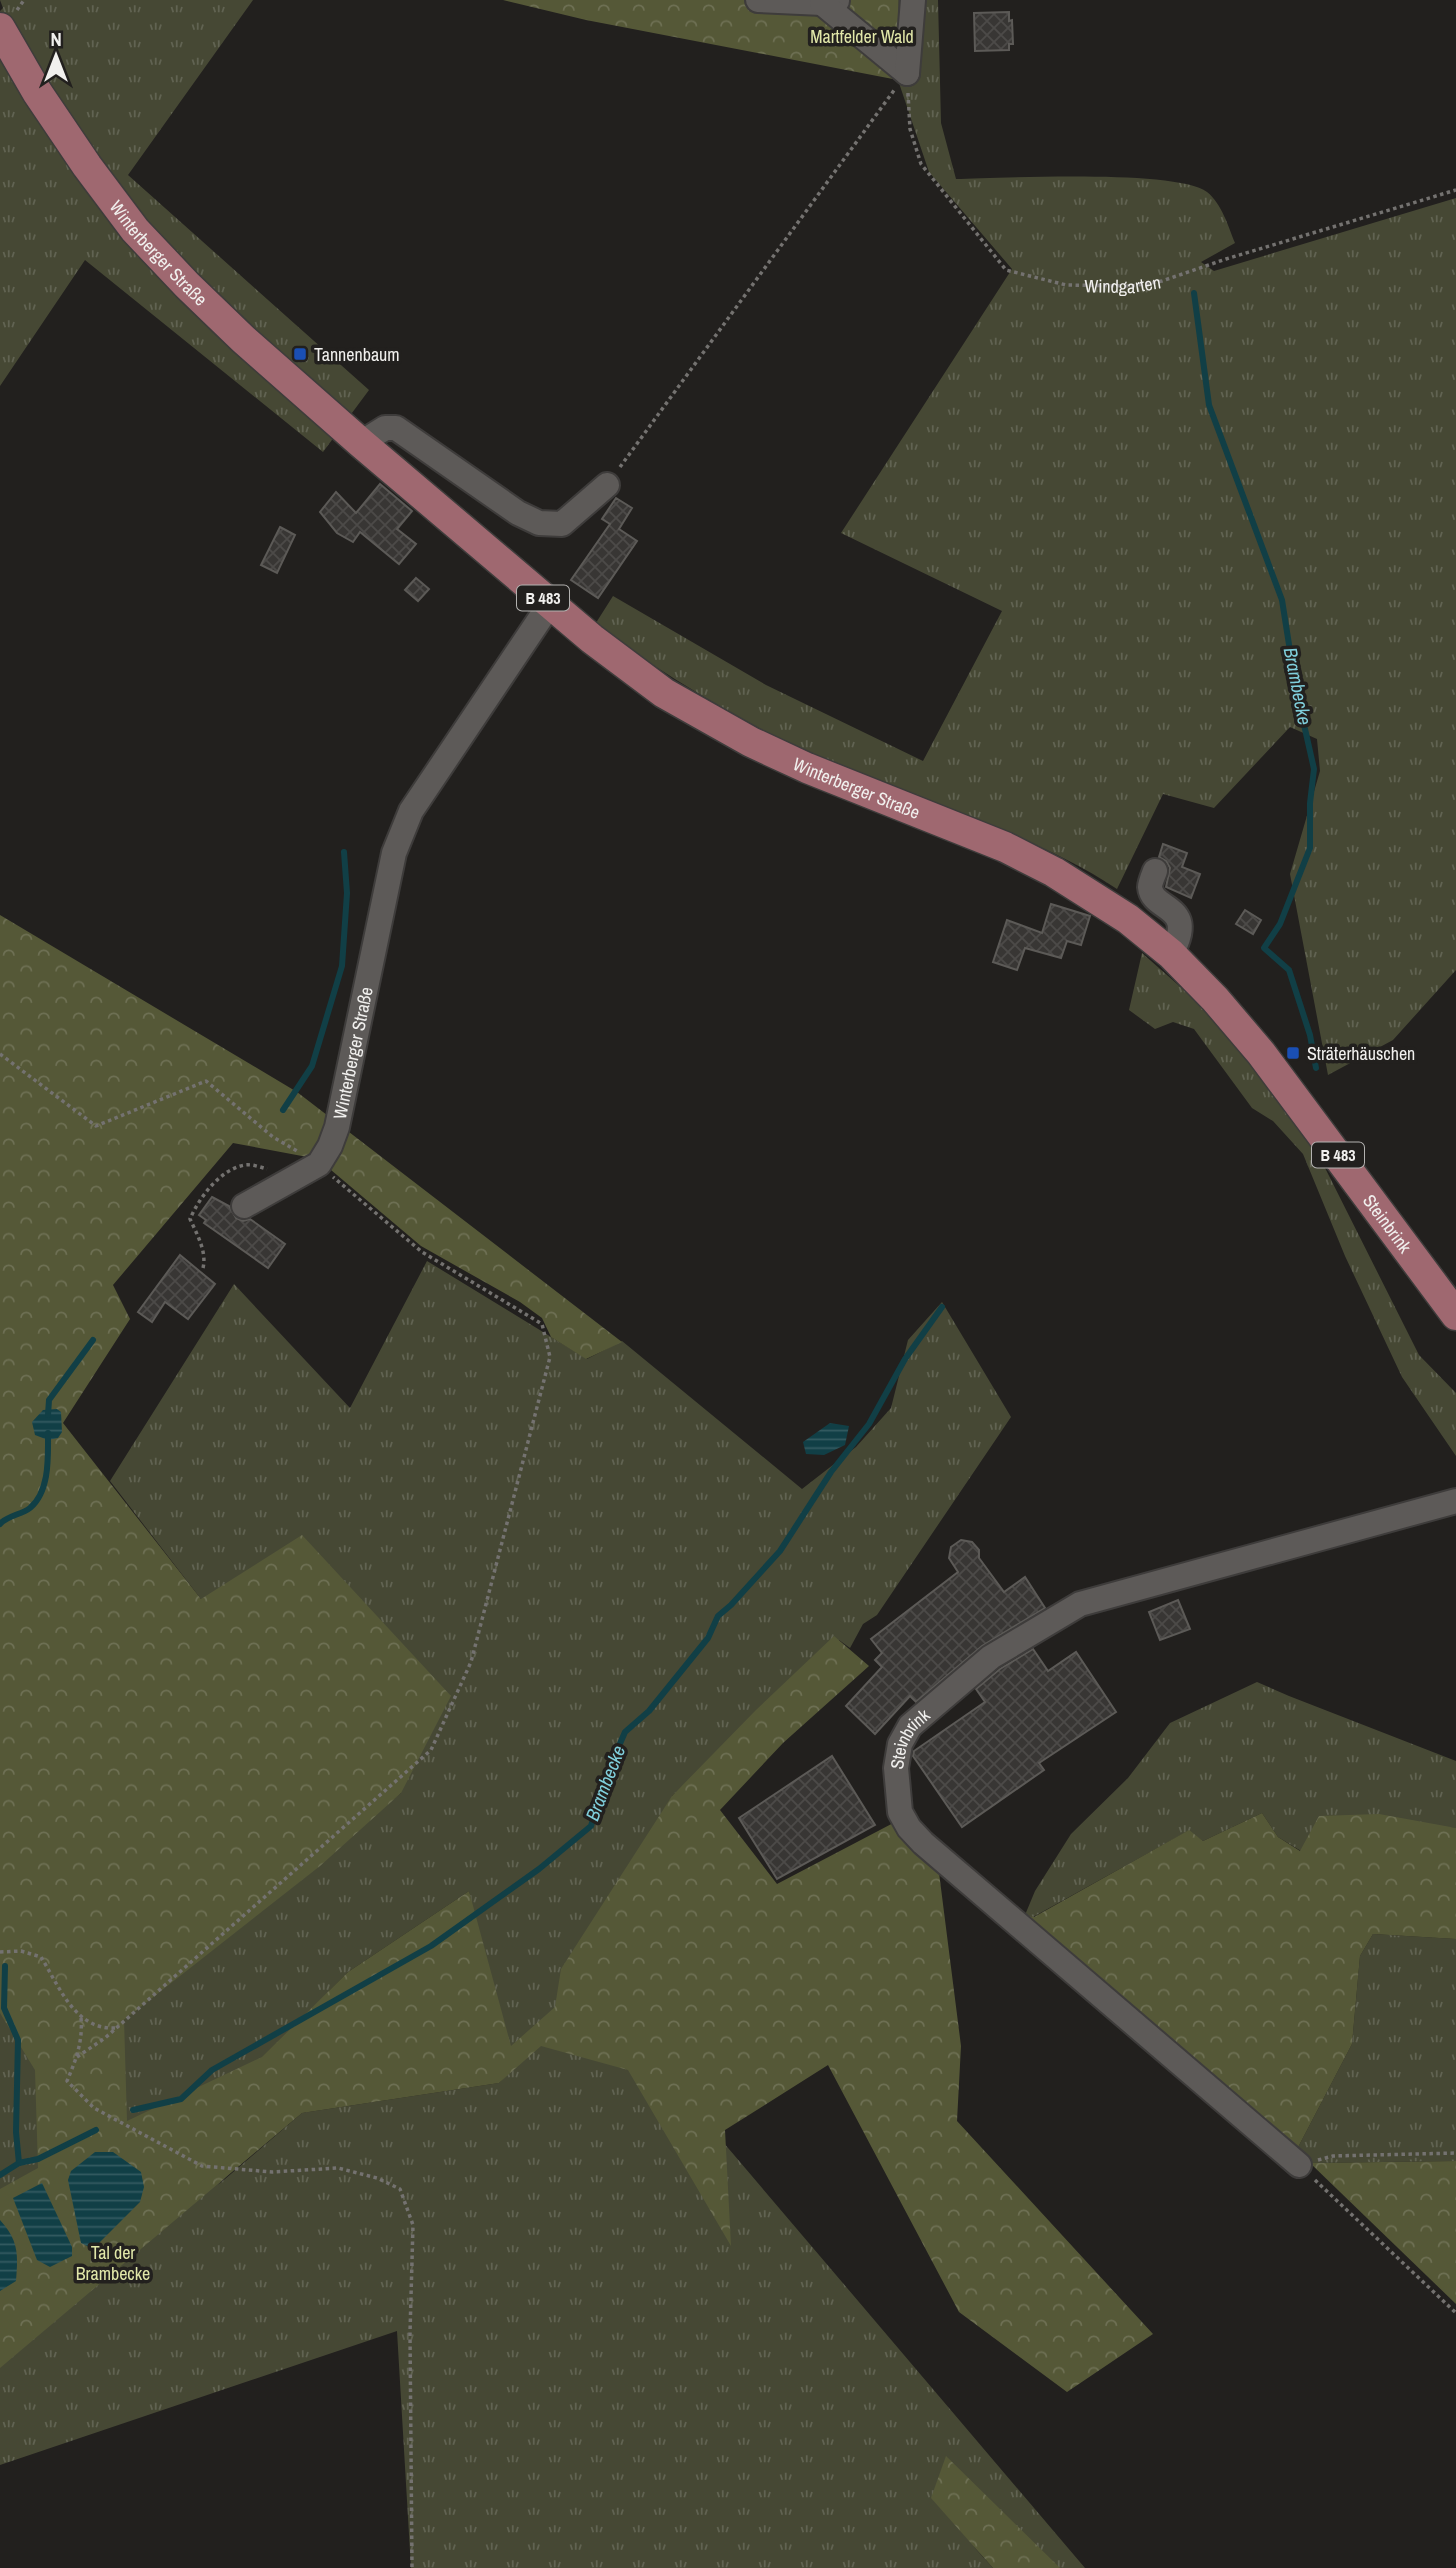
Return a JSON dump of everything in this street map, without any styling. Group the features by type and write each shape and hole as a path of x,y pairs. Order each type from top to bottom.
{"main road":[{"name":"Winterberger Straße","path":"0,28 51,113 87,166 135,230 187,285 243,339 361,443 550,604 664,693 697,713 807,768 1004,847 1054,872 1128,919 1171,954 1215,999"},
{"name":"Steinbrink","path":"1215,999 1261,1052 1456,1315"}],"street":[{"path":"758,0 832,1 907,73"},
{"path":"907,73 913,0"},
{"path":"361,443 385,428 396,428 518,513 539,523 562,524 607,485"},
{"name":"Winterberger Straße","path":"319,1164 337,1127 394,853 411,811 550,604"},
{"path":"1155,871 1150,886 1153,895 1170,909 1181,924 1180,940 1171,954"},
{"path":"244,1206 319,1164"},
{"name":"Steinbrink","path":"1299,2165 923,1843 909,1828 900,1812 896,1768 900,1744 917,1720 991,1657 1080,1604 1456,1501"}],"path":[{"name":"Windgarten","path":"907,73 910,129 921,164 1006,270 1066,285 1132,286 1162,281 1456,190"},
{"path":"607,485 907,73"},
{"path":"0,1054 96,1126 206,1081 273,1137 319,1164 422,1252 542,1324 550,1357 471,1662 431,1750 117,2027 78,2057"},
{"path":"0,1952 21,1951 41,1957 64,1996 81,2018 105,2028 117,2027"},
{"path":"81,2018 78,2057 67,2081 94,2108 202,2166 272,2172 338,2168 377,2178 400,2189 413,2225 410,2333 411,2568"},
{"path":"1299,2165 1333,2157 1456,2153"},
{"path":"1299,2165 1456,2314"}],"green space":[{"path":"0,0 253,0 128,175 369,390 323,452 85,260 0,386 0,11 3,8"},
{"name":"Martfelder Wald","path":"503,0 898,0 898,80 586,20"},
{"path":"898,0 938,0 941,123 956,179 1087,176 1162,180 1190,185 1207,192 1217,203 1235,243 1201,262 1214,271 1456,198 1456,970 1393,1040 1328,1075 1290,874 1320,771 1317,739 1290,727 1214,808 1163,794 1117,889 1045,849 1007,832 853,772 786,742 702,696 594,626 613,596 766,685 923,761 1002,611 841,533 1012,269 929,172 898,80"},
{"name":"Tal der Brambecke","path":"0,915 297,1092 622,1342 586,1359 551,1337 542,1318 520,1302 421,1246 318,1159 233,1143 113,1285 130,1319 63,1423 201,1599 302,1535 451,1696 401,1793 320,1866 124,2020 127,2121 262,2057 348,1972 469,1891 511,2046 555,2007 561,1969 672,1796 756,1710 834,1636 869,1666 783,1743 720,1810 777,1884 899,1820 936,1849 961,2046 957,2121 1153,2334 1067,2392 959,2312 828,2065 725,2130 731,2246 628,2070 541,2046 499,2083 302,2113 0,2368 0,2189 38,2168 35,2070 0,2013"},
{"path":"1142,953 1202,1006 1270,1082 1313,1144 1419,1355 1456,1393 1456,1456 1402,1377 1345,1256 1303,1154 1273,1121 1252,1108 1194,1029 1173,1022 1155,1029 1129,1010"},
{"name":"Tal der Brambecke","path":"427,1261 587,1359 622,1341 802,1489 856,1447 891,1408 908,1340 942,1302 1011,1417 877,1615 863,1624 850,1648 839,1640 672,1796 723,2142 1085,2568 995,2568 973,2546 993,2568 411,2568 397,2331 0,2465 0,1838 124,2032 124,2020 401,1793 201,1599 110,1481 234,1284 350,1408","holes":["469,1891 471,1900 328,1992 348,1972","506,2076 499,2083 302,2113 218,2185 318,2082"]},
{"path":"1257,1682 1456,1761 1456,1828 1444,1827 1301,1851 1278,1837 1262,1813 1203,1841 1188,1831 1033,1917 1025,1915 1035,1891 1071,1834 1128,1778 1170,1723"},
{"path":"1262,1813 1278,1837 1300,1851 1319,1816 1379,1814 1456,1828 1456,1939 1373,1934 1360,1956 1352,2044 1294,2155 1025,1915 1034,1917 1189,1830 1203,1841"},
{"path":"1373,1934 1456,1939 1456,2161 1310,2163 1294,2155 1352,2044 1360,1956"},
{"path":"1456,2161 1456,2304 1310,2163"},
{"path":"946,2456 1060,2568 993,2568 931,2498"}],"water":[{"path":"57,1409 61,1412 62,1432 58,1438 48,1440 35,1435 32,1422 43,1410"},
{"path":"830,1423 849,1426 845,1445 824,1455 806,1454 803,1442"},
{"path":"95,2152 113,2152 141,2172 144,2187 140,2202 93,2249 81,2243 68,2180 71,2171"},
{"path":"42,2183 72,2247 72,2256 50,2267 37,2260 13,2198"},
{"path":"0,2220 14,2241 17,2263 16,2281 0,2291"}],"building":[{"path":"1009,12 1013,44 1009,44 1009,50 975,51 974,13"},
{"path":"380,484 412,511 397,529 416,544 399,564 360,532 353,542 337,533 320,512 336,492 356,513"},
{"path":"616,498 632,508 619,529 637,541 598,598 571,580 610,524 602,519"},
{"path":"280,527 295,535 277,573 261,565"},
{"path":"416,578 429,589 418,601 405,590"},
{"path":"1163,844 1187,853 1182,867 1200,874 1191,898 1166,887 1170,868 1166,861 1159,857"},
{"path":"1051,904 1090,916 1081,945 1067,941 1061,958 1025,948 1017,970 993,962 1007,920 1042,933"},
{"path":"1245,910 1261,920 1253,934 1236,924"},
{"path":"212,1197 229,1206 236,1218 243,1221 250,1219 285,1244 268,1268 204,1223 206,1220 199,1215"},
{"path":"180,1255 215,1284 188,1319 165,1302 152,1322 138,1312"},
{"path":"961,1540 972,1542 979,1550 979,1558 1004,1592 1025,1577 1045,1608 982,1646 916,1702 910,1696 875,1734 846,1706 882,1667 875,1660 882,1653 871,1639 958,1572 949,1558 951,1547"},
{"path":"1178,1600 1190,1629 1160,1640 1149,1612"},
{"path":"1033,1649 1048,1671 1076,1652 1116,1712 1039,1763 1044,1770 962,1827 913,1756 914,1751 985,1702 976,1689 1000,1669"},
{"path":"832,1756 875,1825 777,1879 739,1818"}],"waterway":[{"name":"Brambecke","path":"1194,293 1209,405 1282,600 1296,689 1314,769 1310,803 1310,848 1280,924 1264,948 1289,970 1310,1035 1316,1068"},
{"path":"283,1110 312,1066 342,966 347,893 344,852"},
{"name":"Brambecke","path":"133,2110 181,2099 212,2070 431,1946 539,1869 591,1826 609,1769 625,1732 649,1711 708,1638 718,1616 780,1551 831,1472 869,1424 905,1359 942,1307"},
{"path":"48,1415 49,1400 93,1340"},
{"path":"0,1524 30,1508 37,1501 46,1473 48,1433"},
{"path":"5,1966 4,2008 18,2040 16,2132 19,2163"},
{"name":"Brambecke","path":"0,2175 19,2163 38,2159 96,2130"}],"place":[{"name":"Tannenbaum","path":"300,354"},
{"name":"Sträterhäuschen","path":"1293,1053"}]}
